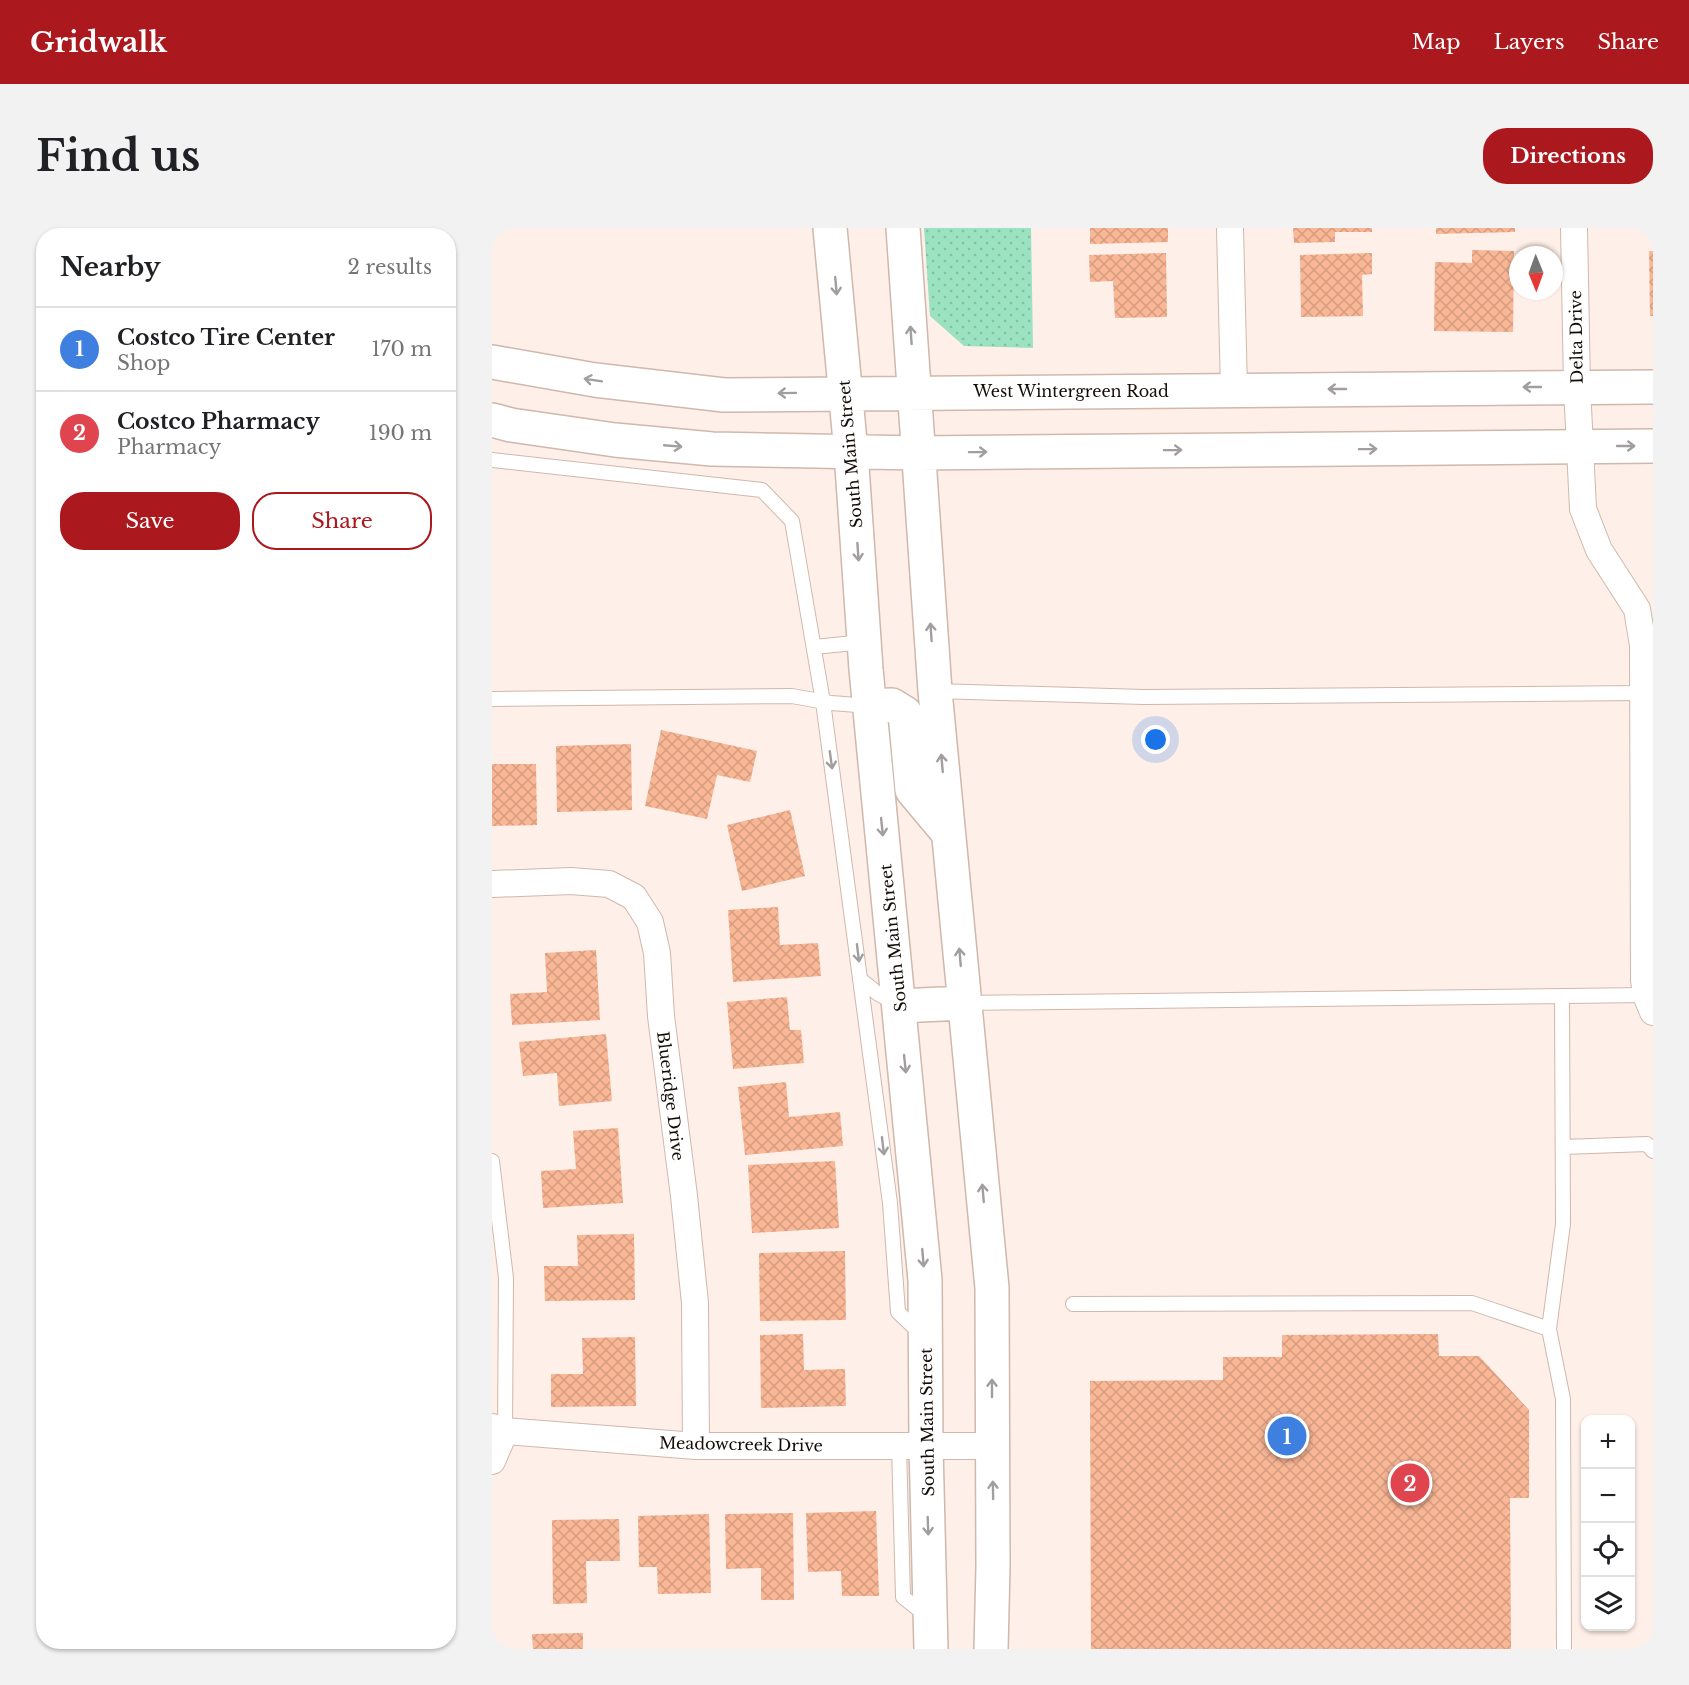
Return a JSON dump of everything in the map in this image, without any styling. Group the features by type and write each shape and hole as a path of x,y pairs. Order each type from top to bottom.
{"street":[{"name":"South Main Street","path":"830,228 851,452 864,642 925,1280 926,1338 913,1446 931,1634"},
{"path":"903,228 935,691 992,1288 991,1649"},
{"path":"1230,228 1234,390"},
{"name":"Delta Drive","path":"1574,228 1577,387 1583,508 1599,550 1637,609 1643,645 1644,980 1650,1004"},
{"name":"West Wintergreen Road","path":"492,362 595,380 724,395 1653,387"},
{"path":"492,420 511,425 615,440 701,448 851,452 1653,446"},
{"path":"870,706 892,705 904,713 912,790 948,833"},
{"name":"Blueridge Drive","path":"492,884 571,880 609,884 634,897 650,922 657,953 661,1016 695,1303 696,1446"},
{"path":"899,1006 964,1003"},
{"path":"492,1461 499,1429"},
{"name":"Meadowcreek Drive","path":"499,1429 696,1446 992,1446"}],"lane":[{"path":"492,460 762,490 792,521 823,702 861,980 890,1203 898,1312 926,1338"},
{"path":"814,647 864,642"},
{"path":"935,691 1144,697 1644,693"},
{"path":"492,699 792,696 823,702 870,706"},
{"path":"861,980 899,1006"},
{"path":"964,1003 1562,996 1650,1004"},
{"path":"1562,996 1563,1224 1549,1329 1563,1399 1564,1649"},
{"path":"1563,1148 1647,1144 1653,1151"},
{"path":"492,1161 506,1278 499,1429"},
{"path":"1073,1304 1472,1304 1549,1329"}],"green space":[{"path":"924,228 1031,228 1033,348 964,346 930,316"}],"building":[{"path":"1090,228 1168,228 1168,242 1090,244"},
{"path":"1293,228 1372,228 1372,232 1335,232 1335,242 1294,243"},
{"path":"1436,228 1515,228 1515,232 1436,234"},
{"path":"1472,250 1509,251 1509,300 1513,300 1513,332 1434,331 1435,262 1472,263"},
{"path":"1649,251 1653,251 1653,316 1650,316"},
{"path":"1166,253 1167,317 1115,318 1113,281 1090,282 1089,255"},
{"path":"1372,253 1372,274 1362,275 1363,316 1301,317 1300,255"},
{"path":"661,730 757,751 750,782 717,775 707,819 645,806"},
{"path":"631,744 632,810 557,812 556,746"},
{"path":"492,764 536,764 537,825 492,826"},
{"path":"790,810 805,876 742,891 727,825"},
{"path":"778,907 780,945 818,943 821,976 733,982 728,910"},
{"path":"596,950 600,1020 512,1025 510,994 547,992 545,953"},
{"path":"787,997 790,1030 801,1030 804,1063 733,1069 727,1002"},
{"path":"606,1034 612,1101 559,1106 557,1073 523,1076 519,1042"},
{"path":"786,1082 789,1117 840,1112 843,1146 745,1155 738,1087"},
{"path":"618,1128 623,1203 543,1208 541,1171 576,1169 573,1131"},
{"path":"835,1161 839,1228 752,1233 748,1165"},
{"path":"634,1234 635,1300 545,1301 544,1266 578,1266 577,1235"},
{"path":"845,1251 846,1320 760,1321 759,1253"},
{"path":"803,1334 804,1370 845,1369 846,1406 761,1408 760,1335"},
{"path":"1438,1334 1439,1356 1479,1356 1529,1410 1529,1498 1510,1498 1511,1649 1091,1649 1090,1381 1223,1380 1223,1357 1282,1357 1282,1335"},
{"path":"635,1337 636,1406 551,1407 551,1374 583,1374 582,1338"},
{"path":"876,1511 879,1596 842,1596 841,1571 808,1572 806,1513"},
{"path":"793,1513 794,1600 761,1600 761,1568 726,1569 725,1514"},
{"path":"709,1514 711,1593 658,1594 657,1567 639,1567 638,1516"},
{"path":"619,1519 620,1561 586,1561 587,1603 553,1604 552,1520"},
{"path":"583,1633 583,1649 533,1649 532,1634"}],"place":[{"name":"Costco Tire Center","path":"1287,1436"},
{"name":"Costco Pharmacy","path":"1410,1483"}]}
